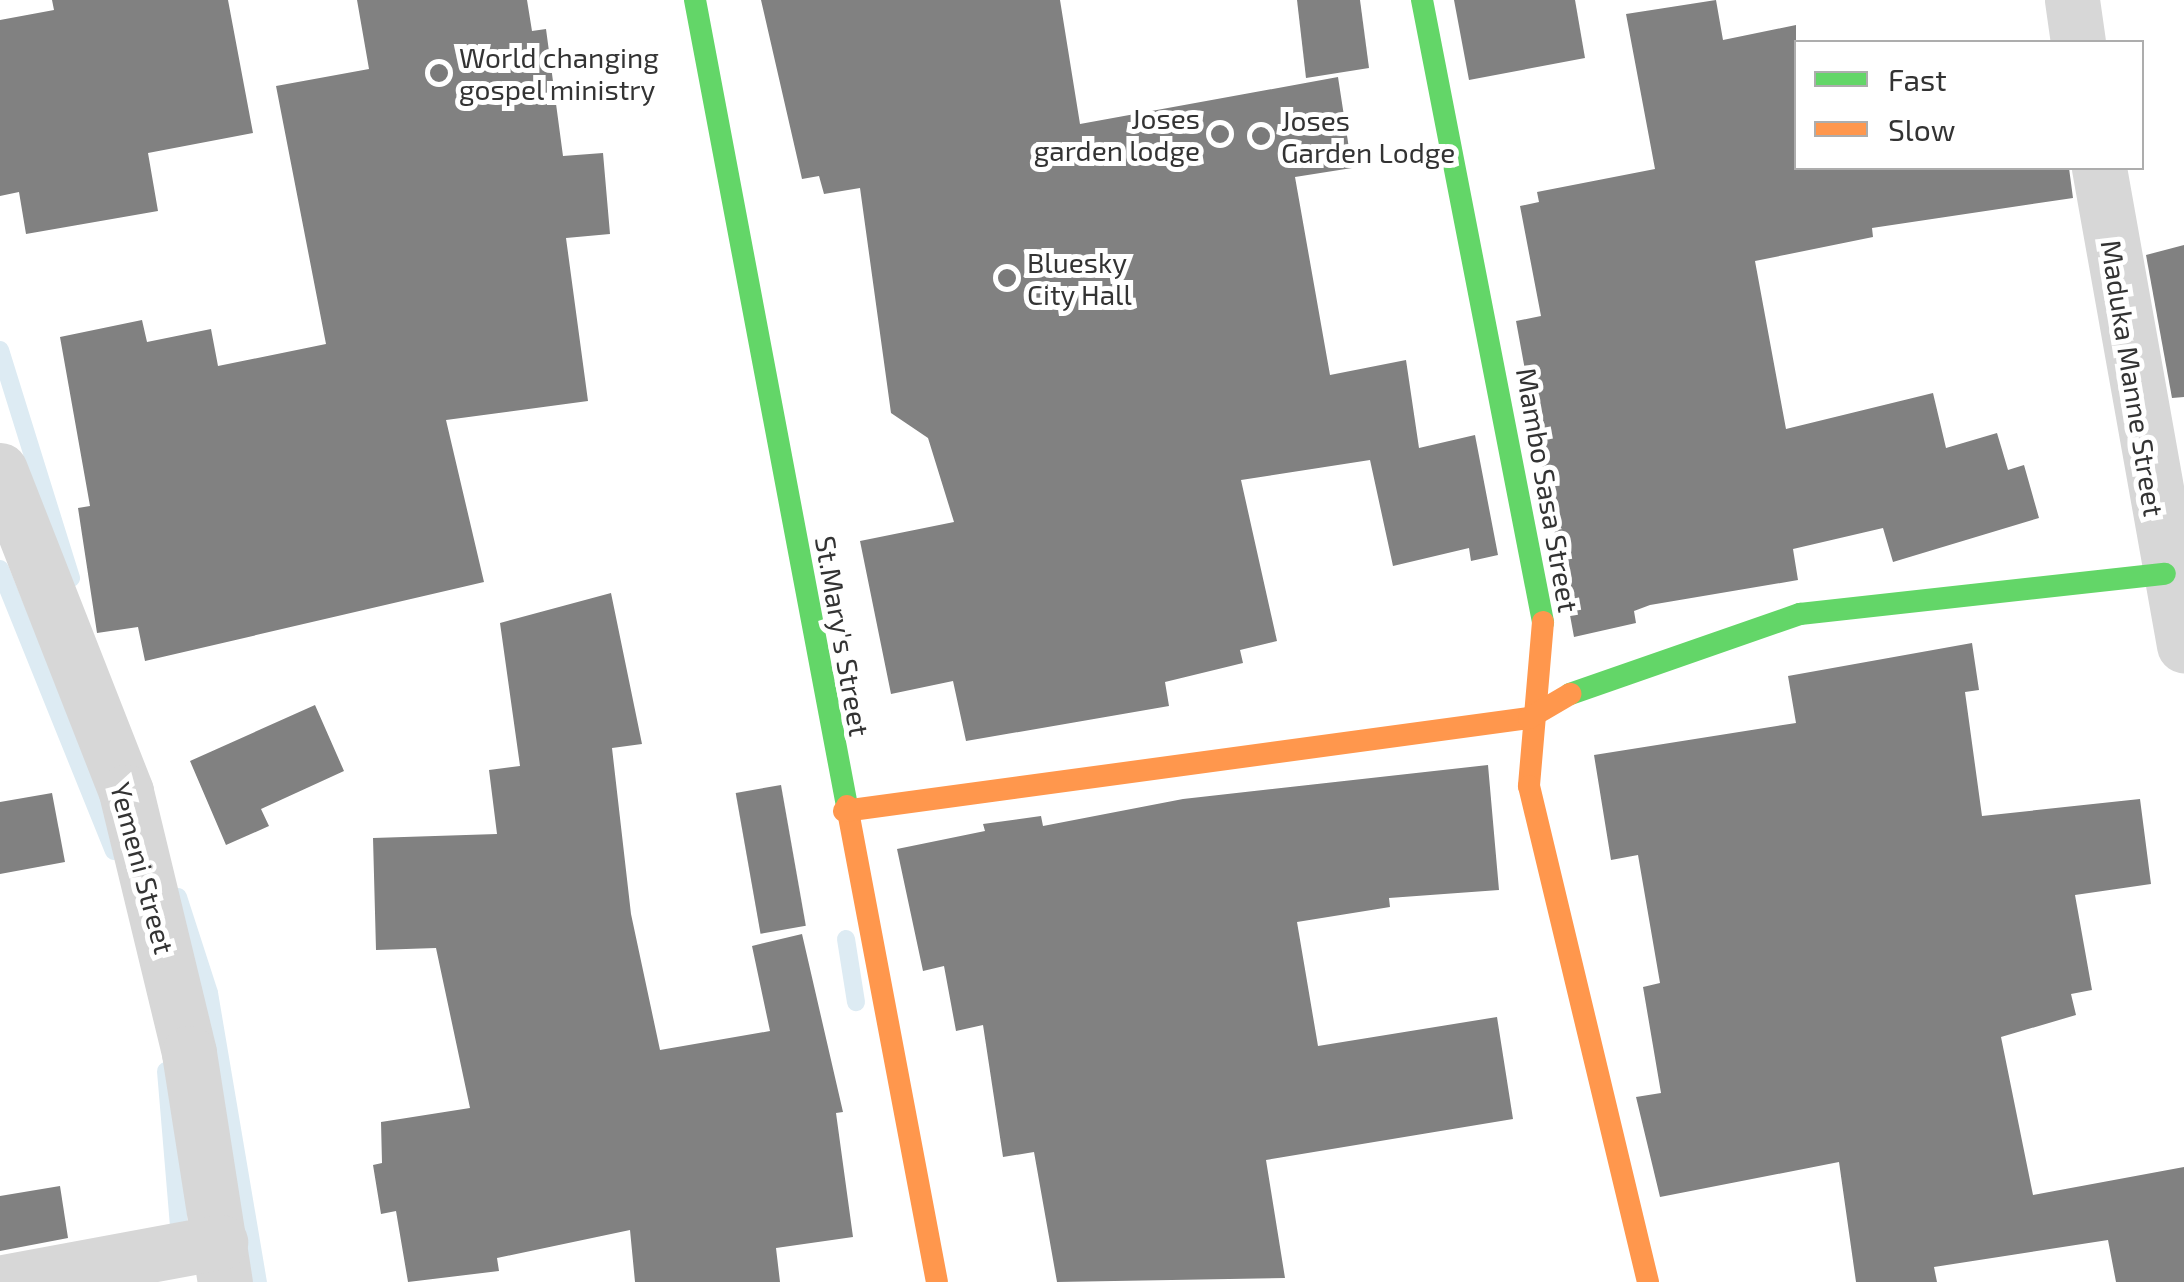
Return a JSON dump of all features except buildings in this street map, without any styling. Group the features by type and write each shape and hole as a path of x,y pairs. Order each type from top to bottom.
{"street":[{"name":"St.Mary's Street","path":"695,0 844,811 937,1282"},
{"name":"Mambo Sasa Street","path":"1422,0 1544,627 1528,718 1529,786 1648,1282"},
{"path":"2072,0 2078,40"},
{"name":"Maduka Manne Street","path":"2099,170 2166,574 2184,646"},
{"name":"Yemeni Street","path":"0,470 126,792 189,1053 222,1262"},
{"path":"844,811 1528,718 1585,685 1800,614 2166,574"},
{"path":"4,1282 222,1262"}],"waterway":[{"path":"0,350 71,578"},
{"path":"0,569 114,851"},
{"path":"178,897 209,993 258,1282"},
{"path":"846,939 856,1002"},
{"path":"166,1071 179,1227"}],"traffic: fast":[{"path":"695,0 847,806"},
{"path":"1422,0 1543,622"},
{"path":"1570,694 1800,614 2165,574"}],"traffic: slow":[{"path":"1543,622 1529,786 1648,1282"},
{"path":"844,811 1529,718 1570,694"},
{"path":"847,806 937,1282"}],"place":[{"name":"World changing gospel ministry","path":"439,73"},
{"name":"Joses garden lodge","path":"1220,134"},
{"name":"Joses Garden Lodge","path":"1261,136"},
{"name":"Bluesky City Hall","path":"1007,278"}]}
